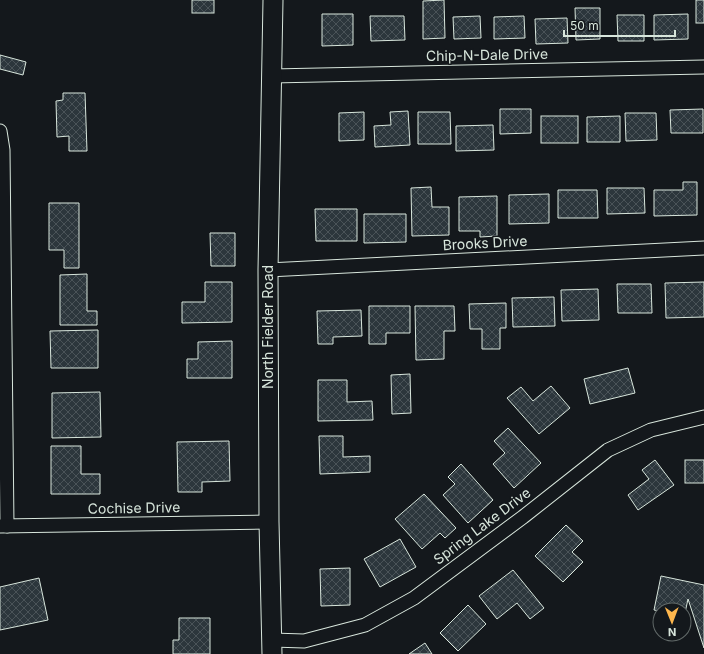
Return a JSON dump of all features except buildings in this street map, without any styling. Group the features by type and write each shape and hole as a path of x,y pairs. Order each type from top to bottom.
{"main road":[{"name":"North Fielder Road","path":"272,647 269,522 268,270 273,0"}],"street":[{"name":"Chip-N-Dale Drive","path":"272,76 704,67"},
{"path":"0,131 3,150 2,317 4,526"},
{"name":"Brooks Drive","path":"268,270 704,248"},
{"name":"Spring Lake Drive","path":"272,647 365,626 414,598 523,517 608,450 651,430 704,417"},
{"name":"Cochise Drive","path":"4,526 269,522"}]}
